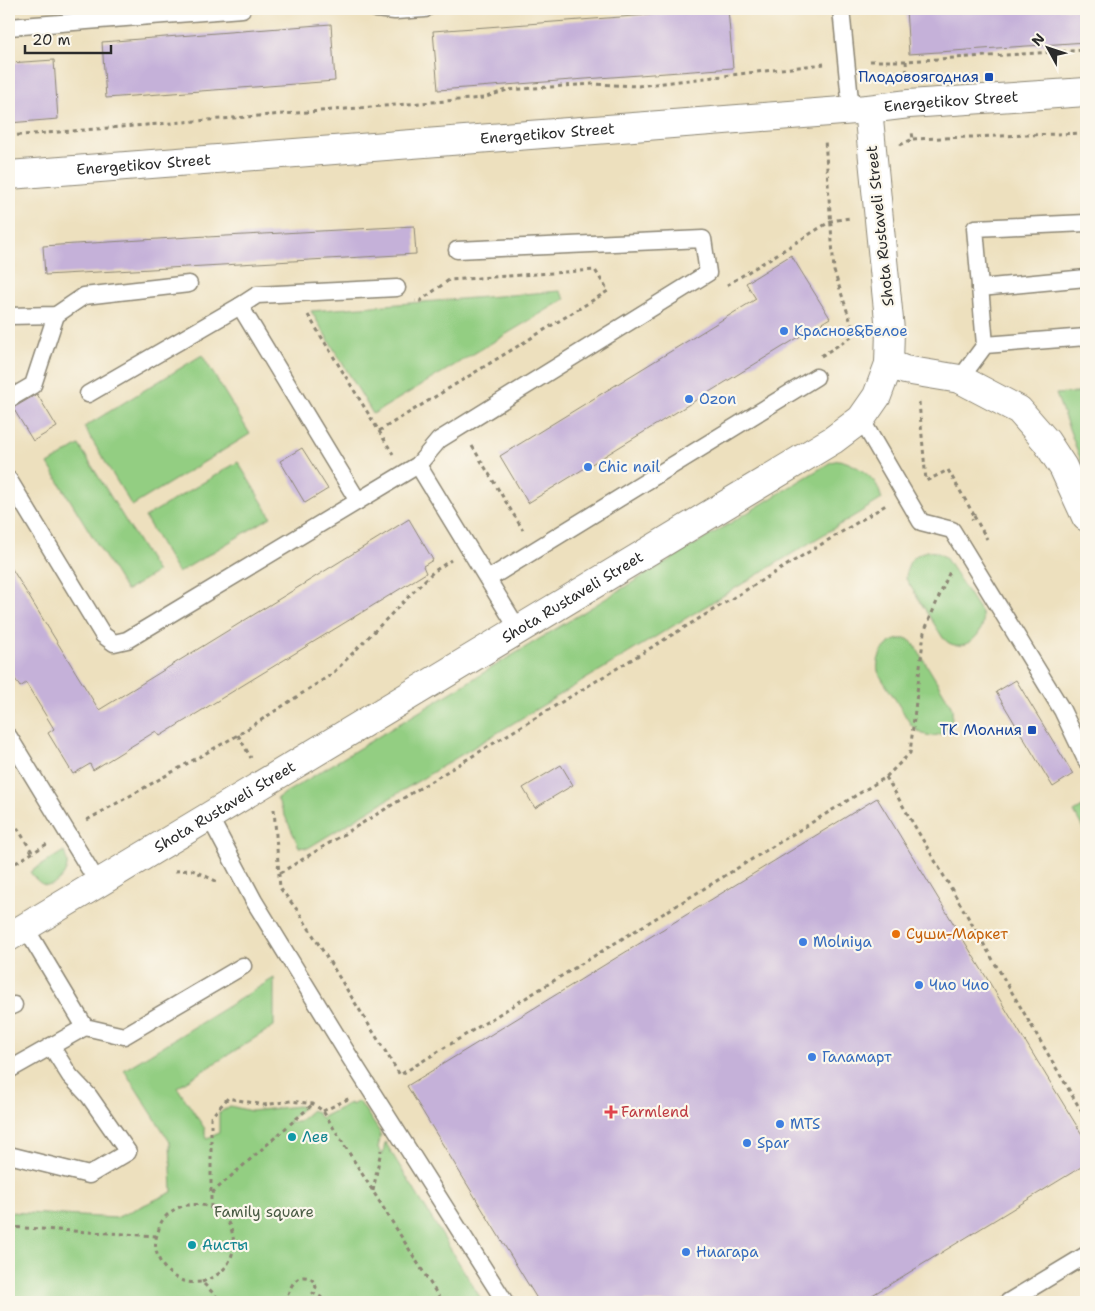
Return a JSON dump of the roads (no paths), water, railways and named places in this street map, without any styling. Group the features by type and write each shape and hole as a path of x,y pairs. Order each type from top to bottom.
{"street":[{"name":"Energetikov Street","path":"9,175 909,104 1086,92"},
{"name":"Shota Rustaveli Street","path":"17,932 833,440 861,419 877,396 889,364 890,330 888,304 860,109"},
{"path":"889,364 916,372 960,379 1019,410 1046,441 1063,467 1086,517"}],"lane":[{"path":"9,27 236,9"},
{"path":"376,9 395,11 425,9"},
{"path":"841,9 847,61 860,109"},
{"path":"960,379 985,345 975,228 1086,223"},
{"path":"9,480 103,635 114,643 127,640 411,469 439,440 708,272 703,239 457,250"},
{"path":"980,288 1086,278"},
{"path":"9,316 56,315 84,296 189,284"},
{"path":"88,394 257,295 397,288"},
{"path":"240,306 358,501"},
{"path":"9,399 33,385 56,315"},
{"path":"985,345 1086,337"},
{"path":"488,579 816,377"},
{"path":"861,419 921,522 952,530 1062,710 1086,760"},
{"path":"411,469 469,549 518,629"},
{"path":"9,737 98,883"},
{"path":"209,816 254,901 504,1302"},
{"path":"17,932 85,1027 124,1036 243,966"},
{"path":"9,1070 85,1027"},
{"path":"9,1155 89,1175 128,1152 89,1096 70,1076 51,1046"},
{"path":"1008,1302 1086,1255"}],"place":[{"name":"Плодовоягодная","path":"989,77"},
{"name":"Красное&Белое","path":"784,331"},
{"name":"Ozon","path":"689,399"},
{"name":"Chic nail","path":"588,467"},
{"name":"ТК Молния","path":"1032,730"},
{"name":"Суши-Маркет","path":"896,934"},
{"name":"Molniya","path":"803,942"},
{"name":"Чио Чио","path":"919,985"},
{"name":"Галамарт","path":"812,1057"},
{"name":"Farmlend","path":"611,1112"},
{"name":"MTS","path":"780,1124"},
{"name":"Лев","path":"292,1137"},
{"name":"Spar","path":"747,1143"},
{"name":"Аисты","path":"192,1245"},
{"name":"Ниагара","path":"686,1252"}],"park label":[{"name":"Family square","path":"264,1212"}]}
